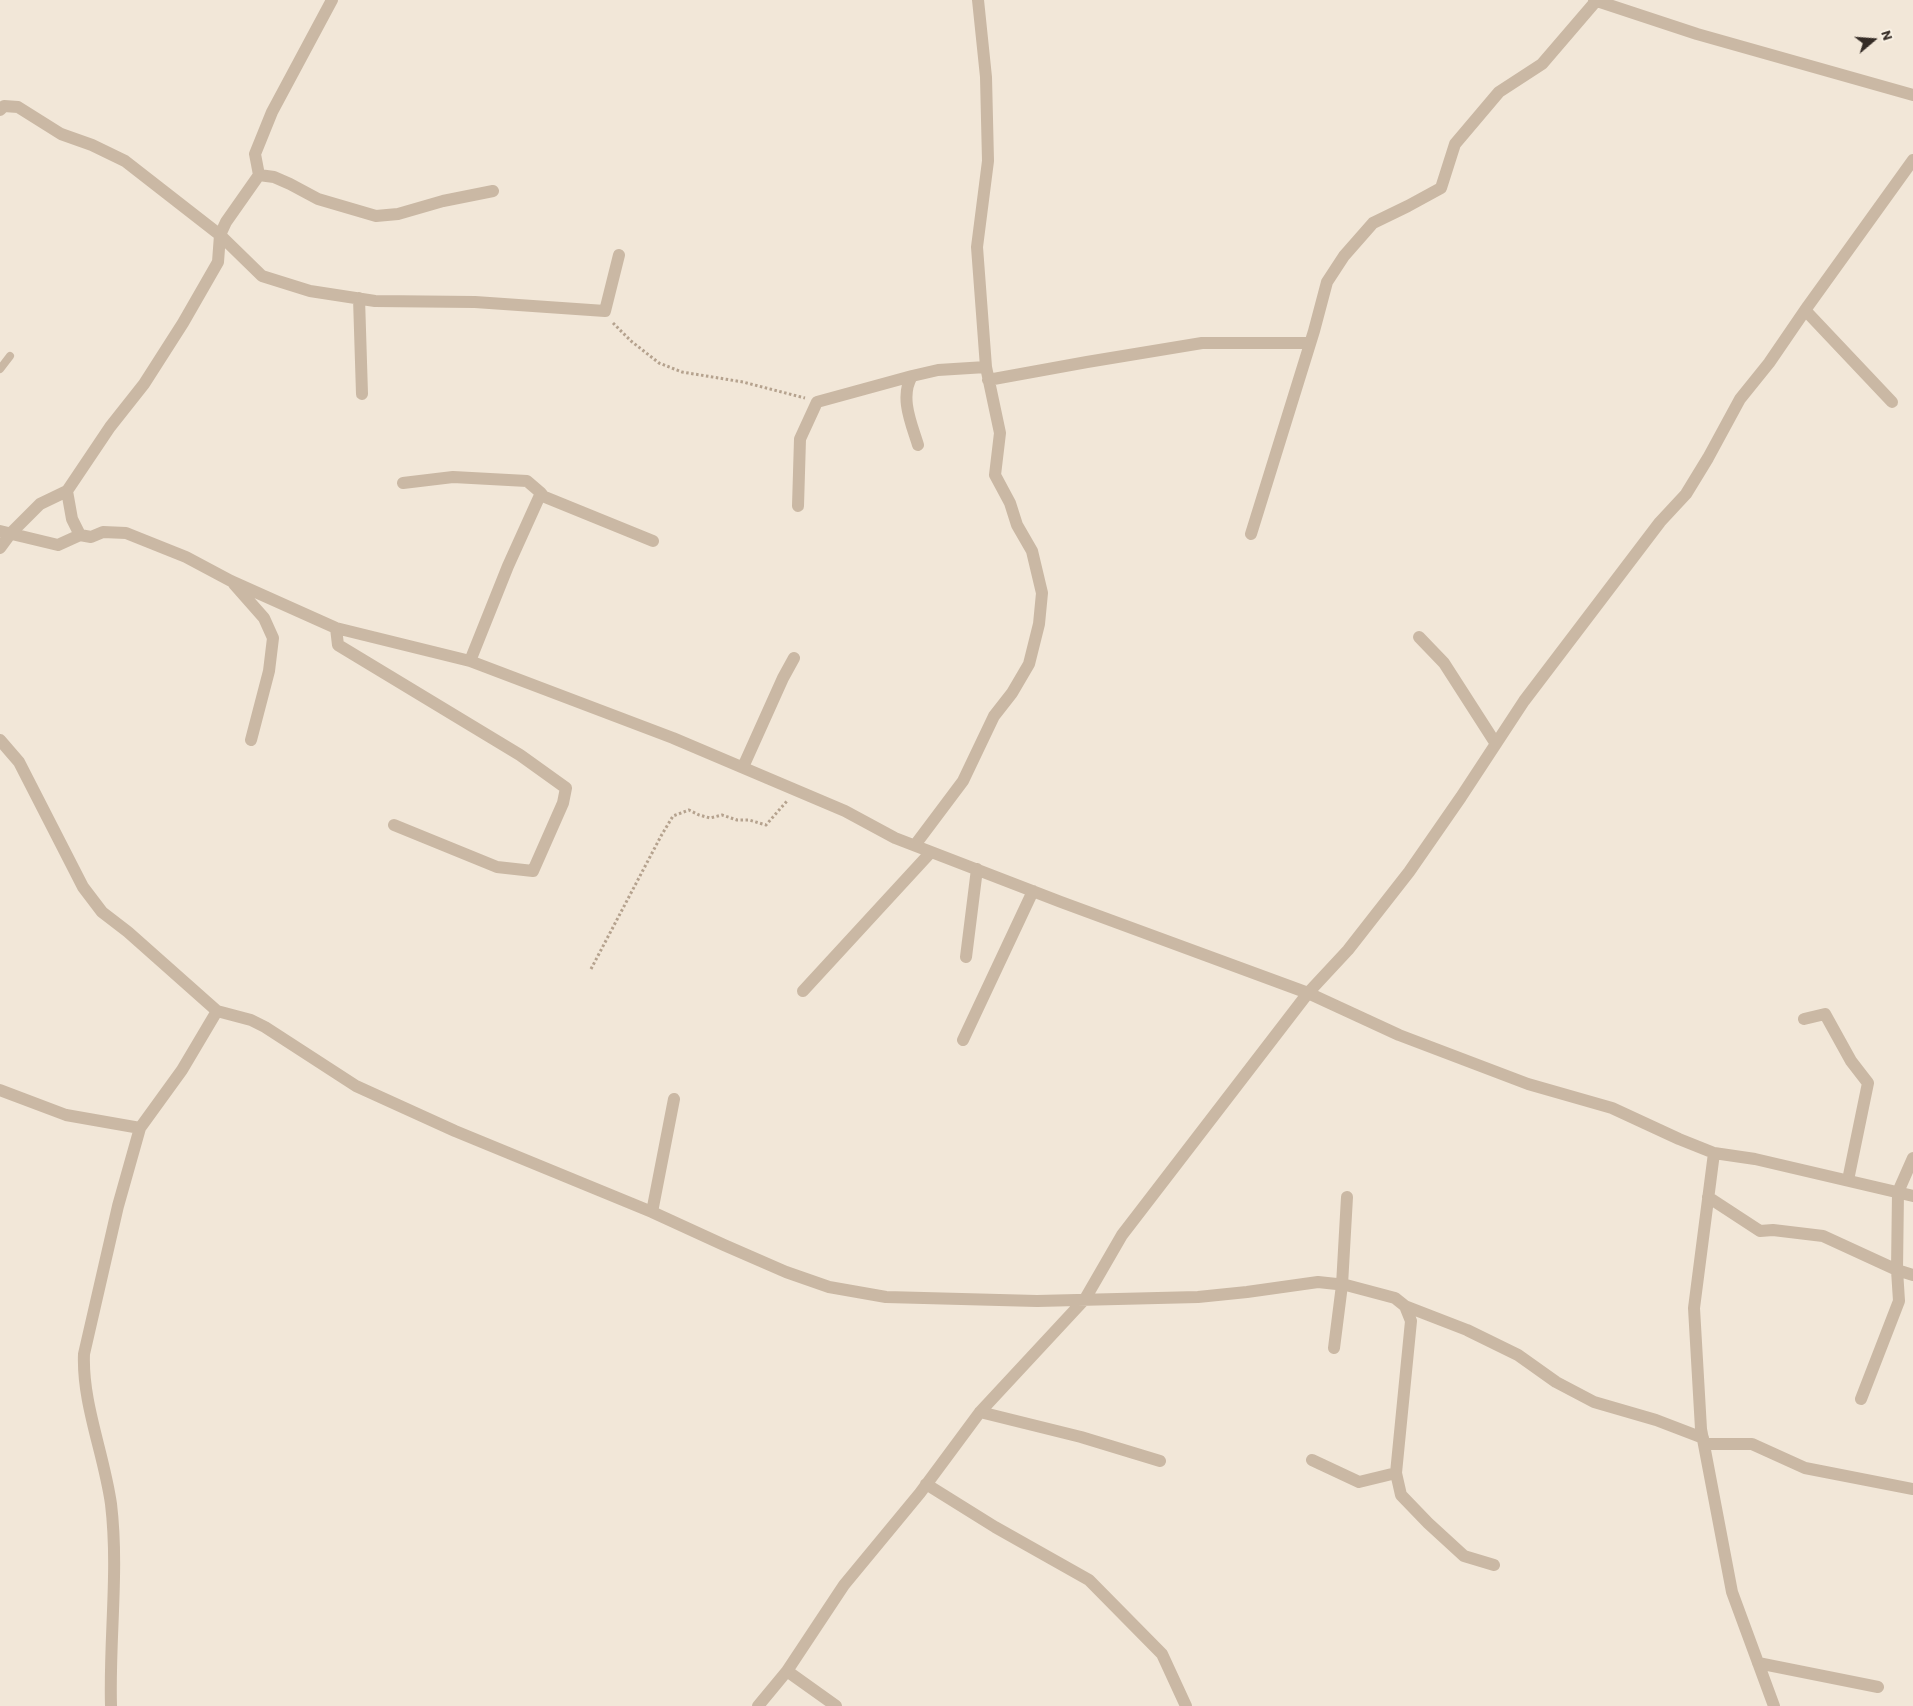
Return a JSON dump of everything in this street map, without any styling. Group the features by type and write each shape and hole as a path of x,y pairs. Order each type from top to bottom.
{"street":[{"path":"0,548 6,532 40,504 67,491 110,427 144,384 182,323 218,262 220,235 226,222 259,174 255,154 272,112 332,0"},
{"path":"915,845 963,781 994,716 1012,693 1029,664 1039,624 1042,593 1032,551 1017,525 1010,503 995,475 1000,433 987,374 978,247 988,161 986,78 978,0"},
{"path":"1251,534 1327,282 1344,256 1372,223 1441,188 1455,144 1499,92 1542,64 1595,0 1697,34 1913,94"},
{"path":"0,110 4,106 18,107 61,134 92,145 125,161 220,235 262,276 310,291 375,301 475,302 605,311 619,255"},
{"path":"758,1706 787,1671 844,1585 920,1493 980,1412 1085,1299 1122,1235 1308,993 1348,950 1409,872 1524,701 1660,522 1686,494 1740,399 1770,363 1805,310 1913,160"},
{"path":"259,174 290,184 318,199 376,216 398,214 443,201 492,191"},
{"path":"359,298 362,394"},
{"path":"1805,310 1892,402"},
{"path":"798,506 800,439 817,402 938,370 987,374 1087,362 1202,343 1310,343"},
{"path":"912,376 908,382 906,394 909,416 918,445"},
{"path":"403,483 453,477 527,481 541,493 540,495 653,542"},
{"path":"67,491 72,519 80,535"},
{"path":"470,661 508,566 540,495"},
{"path":"6,532 58,545 80,535 91,536 103,532 126,533 186,558 231,581 336,628 470,661 673,738 799,791 895,838 1308,993 1399,1036 1528,1084 1612,1108 1714,1153 1755,1159 1913,1196"},
{"path":"231,581 264,618 273,638 269,671 251,740"},
{"path":"336,628 338,645 513,750 566,788 564,803 533,871 497,867 394,825"},
{"path":"1419,637 1444,663 1496,744"},
{"path":"743,767 794,658"},
{"path":"0,740 19,762 83,887 102,912 128,932 217,1011 251,1020 356,1086 455,1131 652,1212 724,1246 829,1287 886,1297 1085,1299 1198,1296 1247,1292 1318,1282 1342,1285 1395,1298 1405,1306 1467,1330 1518,1355 1556,1382 1594,1402 1656,1420 1703,1441 1752,1444 1805,1468 1913,1489"},
{"path":"803,991 931,852"},
{"path":"966,957 977,869"},
{"path":"963,1040 1033,891"},
{"path":"111,1706 111,1637 114,1572 111,1505 87,1390 84,1354 118,1206 140,1128 182,1070 217,1011"},
{"path":"1804,1019 1826,1014 1851,1061 1868,1082 1848,1180"},
{"path":"0,1090 66,1115 140,1128"},
{"path":"652,1212 674,1099"},
{"path":"1714,1153 1694,1308 1703,1441 1732,1592 1774,1706"},
{"path":"1862,1399 1899,1301 1897,1270 1898,1192 1913,1158"},
{"path":"1708,1197 1760,1231 1773,1230 1823,1236 1913,1276"},
{"path":"1334,1348 1342,1285 1347,1198"},
{"path":"1405,1306 1412,1321 1396,1473 1401,1495 1464,1556 1494,1565"},
{"path":"980,1412 1081,1437 1160,1461"},
{"path":"1312,1460 1359,1482 1396,1473"},
{"path":"926,1484 995,1527 1088,1580 1162,1654 1186,1706"},
{"path":"1758,1663 1878,1687"},
{"path":"787,1671 836,1706"}],"lane":[{"path":"0,369 10,356"}],"path":[{"path":"600,311 631,341 659,363 682,372 743,382 817,402"},
{"path":"590,969 673,816 689,810 710,818 722,815 737,820 749,820 766,824 788,799 799,791"}]}
